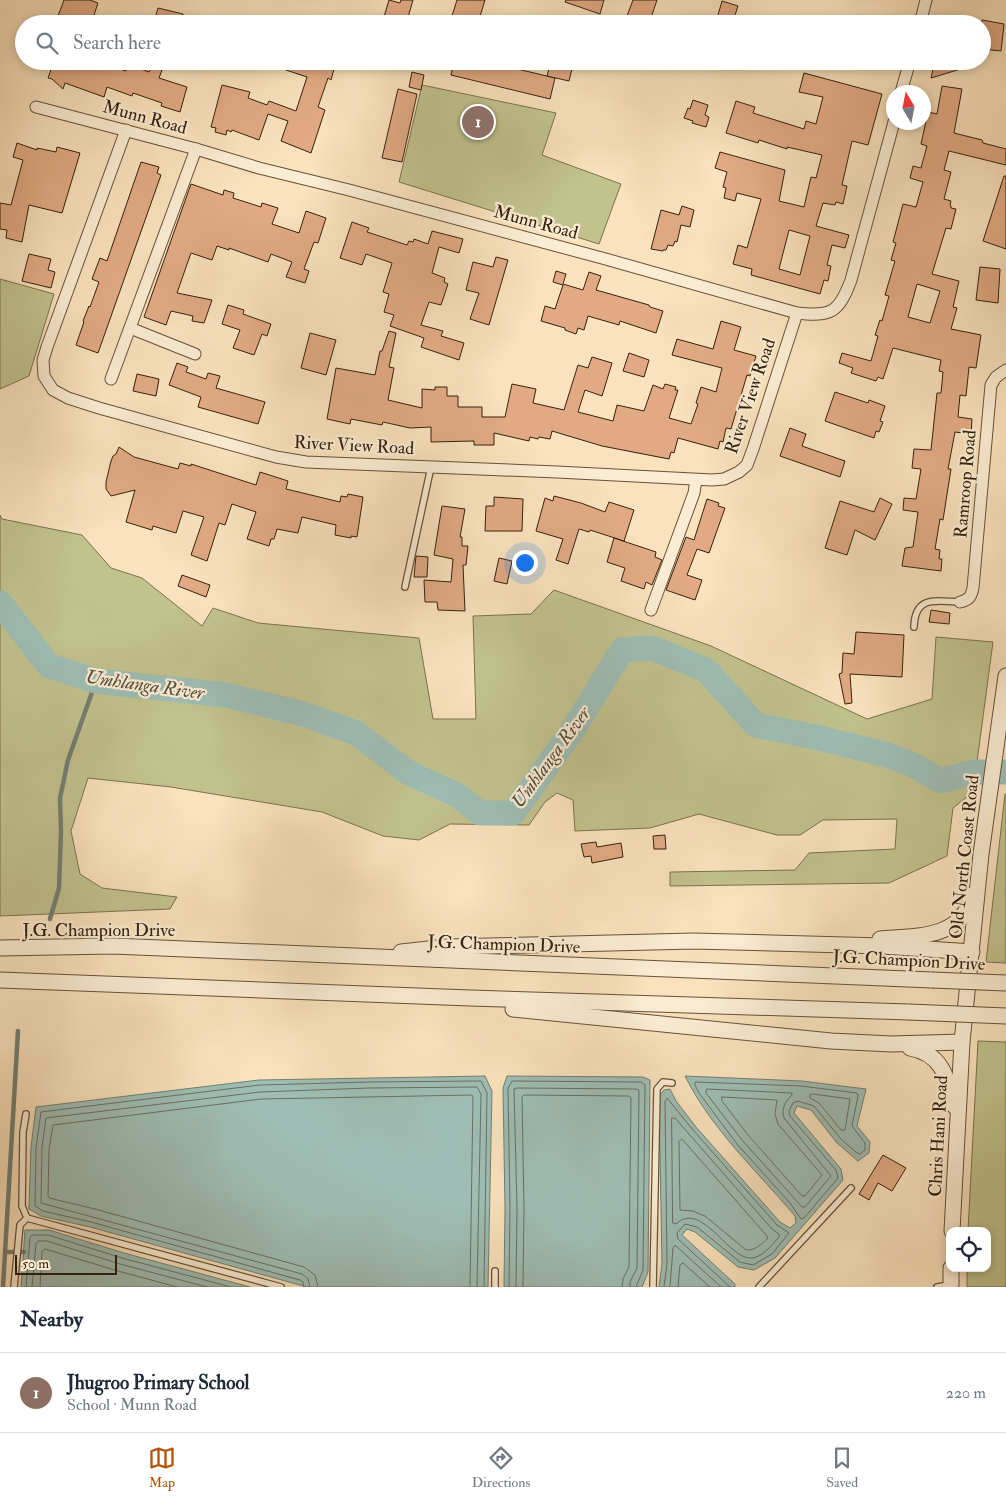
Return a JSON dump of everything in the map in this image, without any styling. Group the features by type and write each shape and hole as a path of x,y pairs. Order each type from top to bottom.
{"street":[{"path":"922,15 926,0"},
{"path":"903,85 907,70"},
{"name":"Munn Road","path":"36,107 196,148 259,168 350,190 602,258 797,314 814,315 829,312 839,306 844,297 851,280 892,130"},
{"name":"River View Road","path":"126,130 45,354 43,368 44,376 53,390 68,398 99,408 295,461 696,480 724,479 739,472 747,465 754,449 797,314"},
{"path":"111,379 196,148"},
{"path":"130,328 195,354"},
{"name":"Ramroop Road","path":"960,602 971,597 973,588 991,385 996,377 1006,370"},
{"path":"651,610 694,493 696,480"},
{"name":"Old North Coast Road","path":"962,1042 981,854 1006,676"},
{"path":"841,945 873,939 929,934 944,931 953,926 970,904 981,854"},
{"path":"375,957 420,948 693,942 841,945 972,952"},
{"name":"J.G. Champion Drive","path":"0,948 113,946 1006,983"},
{"path":"0,980 1006,1016"},
{"path":"470,998 485,1004 506,1008 763,1035 891,1044 962,1042"},
{"name":"Chris Hani Road","path":"952,1227 962,1042"},
{"path":"891,1044 915,1049 930,1055 940,1064 958,1122"},
{"path":"946,1286 951,1272"}],"lane":[{"path":"406,587 431,467"},
{"path":"914,627 914,615 926,602 960,602"},
{"path":"653,1287 657,1089 663,1082 672,1084"},
{"path":"26,1114 23,1132 22,1206 27,1218"},
{"path":"759,1287 851,1188"},
{"path":"14,1287 20,1225 27,1218"},
{"path":"27,1218 281,1287"},
{"path":"495,1287 496,1271"}],"green space":[{"path":"422,85 556,113 542,155 621,184 599,244 399,182"},
{"path":"0,279 54,294 29,376 0,389"},
{"path":"0,515 2,519 82,535 111,568 142,578 202,626 213,608 258,623 419,638 433,719 476,719 473,616 531,614 554,590 711,646 867,719 932,699 936,637 993,642 973,792 953,808 947,856 889,883 670,886 670,872 795,870 809,853 895,849 897,819 823,820 800,835 777,835 699,814 650,828 575,831 573,800 557,793 545,802 529,825 450,824 419,840 383,836 322,812 171,787 88,778 71,831 80,874 102,888 177,897 170,909 0,916"},
{"path":"1005,794 1006,963 986,962"},
{"path":"978,1041 1006,1042 1006,1287 967,1287 967,1272 991,1272 991,1227 968,1227"}],"water":[{"path":"485,1076 492,1091 488,1287 307,1287 90,1227 41,1216 29,1209 31,1147 36,1107 259,1080"},
{"path":"507,1076 643,1077 650,1080 648,1272 642,1287 504,1287 503,1088"},
{"path":"685,1076 802,1081 866,1089 857,1126 870,1142 869,1153 858,1161 837,1143 811,1110 797,1106 794,1113 841,1169 843,1180 775,1258 754,1270 738,1267 695,1232 687,1229 682,1235 735,1284 735,1287 659,1287 662,1264 659,1096 664,1090 670,1089 676,1101 696,1127 780,1222 790,1228 796,1223 795,1216 722,1132 696,1096"},
{"path":"25,1230 49,1230 124,1253 250,1287 21,1287"}],"building":[{"path":"64,0 90,0 98,3 94,15 58,15"},
{"path":"389,0 400,3 401,0 413,0 409,15 384,15"},
{"path":"457,0 485,0 480,15 452,15"},
{"path":"566,0 604,0 600,14 565,2"},
{"path":"633,0 657,0 652,15 627,15"},
{"path":"722,1 738,6 735,15 718,15"},
{"path":"158,8 183,14 183,15 156,15"},
{"path":"991,22 1004,24 1001,51 991,50"},
{"path":"51,70 144,70 149,72 150,70 162,70 159,78 187,87 180,112 161,106 162,103 133,93 132,96 107,87 104,97 65,83 63,89 52,79 48,78"},
{"path":"286,70 334,70 331,80 328,78 318,107 325,110 311,153 281,141 288,121 268,114 259,140 232,130 231,132 227,130 226,135 215,132 216,128 211,127 222,85 250,92 248,98 267,105 269,101 296,111 307,77"},
{"path":"452,70 522,70 555,78 550,99 451,75"},
{"path":"549,70 572,70 569,81 547,76"},
{"path":"933,70 957,70 931,78"},
{"path":"412,72 424,75 421,90 409,87"},
{"path":"804,73 882,94 868,145 852,141 842,185 847,186 843,204 836,202 835,205 823,203 816,226 849,235 845,248 832,245 827,265 831,266 828,281 824,280 820,294 751,275 752,269 733,264 738,245 747,248 761,199 737,193 735,201 724,198 726,188 723,187 727,172 715,168 720,152 785,170 779,201 804,207 811,177 816,178 822,155 787,147 787,149 759,140 758,143 726,133 736,101 755,107 753,113 804,129 806,121 816,124 823,97 799,92","holes":["789,230 810,236 800,275 779,269"]},
{"path":"942,86 962,89 954,133 982,140 983,143 1006,149 1006,165 949,151 944,170 951,172 944,199 951,201 951,208 956,209 951,229 946,228 932,274 959,281 953,307 957,308 951,329 981,335 976,368 969,367 966,396 960,395 958,417 972,419 971,434 955,432 948,469 951,469 943,520 940,519 935,549 940,550 939,559 942,559 941,571 902,566 905,548 913,547 918,512 903,510 904,498 916,499 921,469 912,468 914,449 931,450 937,393 941,393 943,372 939,371 941,360 893,348 883,379 878,377 876,381 851,373 853,368 839,363 842,353 871,361 878,336 875,335 880,320 882,321 889,296 885,295 895,261 891,260 896,243 893,242 903,204 916,207 923,182 910,178 913,166 921,168 927,146 921,144 924,130 931,130 931,113 937,114","holes":["917,284 940,291 930,323 908,317"]},
{"path":"398,89 417,94 402,162 382,158"},
{"path":"693,100 708,105 705,115 709,117 706,127 692,123 693,121 684,118"},
{"path":"17,143 37,150 37,148 56,152 57,147 80,153 62,213 29,205 22,242 6,238 7,230 0,229 0,203 11,205 23,160 13,157"},
{"path":"141,162 159,167 157,173 161,175 98,353 76,345 83,321 99,282 92,279 100,258 107,261"},
{"path":"1004,176 1006,176 1006,249 983,241"},
{"path":"191,184 223,195 224,190 234,193 233,198 261,207 262,203 278,208 272,224 299,233 306,211 326,218 318,243 314,242 304,269 309,271 305,283 286,277 292,262 271,254 268,262 229,248 229,250 217,246 212,260 191,253 177,293 212,300 204,323 192,321 193,316 171,311 166,325 144,317"},
{"path":"682,206 694,210 690,227 681,225 677,242 675,241 673,246 668,245 666,250 651,249 661,210 679,215"},
{"path":"352,222 369,228 367,232 407,245 409,241 413,242 414,239 428,244 432,231 463,239 459,253 439,247 432,273 445,278 444,282 448,284 441,305 429,302 421,325 443,331 441,336 464,343 459,360 421,347 424,338 390,326 394,315 384,312 389,294 383,292 392,263 366,254 362,265 340,258"},
{"path":"29,254 51,259 48,270 55,272 51,288 22,281"},
{"path":"496,257 508,260 489,325 470,319 479,293 466,290 473,262 493,267"},
{"path":"980,267 1000,269 998,303 976,300"},
{"path":"556,271 566,274 563,284 583,290 589,272 601,276 596,290 649,305 663,311 656,333 620,321 619,325 588,316 584,330 578,328 576,334 565,330 565,328 541,321 545,306 555,309 563,285 553,282"},
{"path":"228,305 244,310 243,314 271,324 267,336 262,334 254,355 233,348 240,330 222,324"},
{"path":"721,321 741,327 734,350 756,356 750,376 747,375 731,429 726,428 723,442 720,441 718,449 678,438 674,453 671,452 669,459 602,446 552,431 550,439 530,437 529,441 494,433 494,445 474,445 474,441 431,442 431,427 410,428 383,422 382,425 351,419 350,424 327,419 336,368 375,375 380,351 382,351 389,331 396,333 389,367 394,368 388,400 422,408 422,389 435,390 435,387 447,387 447,396 458,396 458,407 482,407 482,417 505,417 512,384 536,389 533,403 564,410 578,365 588,368 592,357 612,363 602,396 585,390 578,412 613,421 617,405 644,411 653,385 663,389 665,384 676,387 675,390 678,390 669,418 691,424 698,404 696,403 701,387 716,392 722,368 672,355 677,339 713,349"},
{"path":"310,333 336,340 326,375 301,368"},
{"path":"629,353 649,360 644,377 623,371"},
{"path":"177,363 188,367 186,372 206,379 208,373 220,376 216,388 265,402 258,424 198,407 201,397 169,385"},
{"path":"137,374 159,379 156,396 133,391"},
{"path":"835,392 868,403 869,400 885,406 880,421 883,422 879,432 876,431 874,438 825,421"},
{"path":"790,428 806,434 802,446 845,461 840,477 780,456"},
{"path":"119,447 134,457 178,469 180,463 191,466 191,464 256,485 260,472 288,481 286,489 340,502 341,496 347,497 348,494 363,497 357,537 351,536 351,538 335,535 336,525 302,517 298,533 277,529 274,539 271,539 269,546 247,539 256,512 232,504 225,525 219,523 207,561 191,555 204,517 183,511 176,533 153,526 152,530 126,522 135,490 111,496 106,489 111,461"},
{"path":"554,496 605,512 609,502 634,510 624,541 590,530 589,532 579,529 568,564 556,560 563,539 536,531 545,498 553,501"},
{"path":"494,497 523,499 522,531 485,531 486,506 494,506"},
{"path":"880,498 892,504 875,540 855,530 847,555 825,548 840,501 874,512"},
{"path":"707,499 719,503 718,506 725,508 709,553 697,549 687,575 702,580 695,600 666,590 686,537 694,540"},
{"path":"442,506 465,509 460,537 462,537 462,546 468,546 466,565 463,565 465,611 438,610 437,602 425,602 424,580 451,582 453,559 434,555"},
{"path":"614,538 656,552 655,557 662,560 652,585 646,582 644,589 621,581 625,568 607,562"},
{"path":"416,556 428,557 427,577 414,577"},
{"path":"499,558 512,561 507,584 494,581"},
{"path":"182,575 210,585 206,597 178,586"},
{"path":"931,610 950,613 949,624 929,622"},
{"path":"856,632 904,635 902,677 850,674 852,703 845,704 839,674 842,673 843,653 854,654"},
{"path":"665,835 666,849 654,849 653,836"},
{"path":"596,842 597,847 621,843 623,857 592,863 591,856 584,857 581,844"},
{"path":"883,1155 906,1168 892,1191 878,1183 869,1200 859,1194"}],"waterway":[{"name":"Umhlanga River","path":"0,603 49,666 96,681 226,695 303,714 356,733 409,773 457,795 480,813 513,813 571,733 622,650 652,648 706,670 756,725 815,737 891,756 913,765 941,781 973,772 1006,772"},
{"path":"50,919 59,888 60,798 68,760 96,681"},
{"path":"3,1287 18,1031"},
{"path":"5,1252 24,1252"}],"place":[{"name":"Jhugroo Primary School","path":"478,122"}]}
